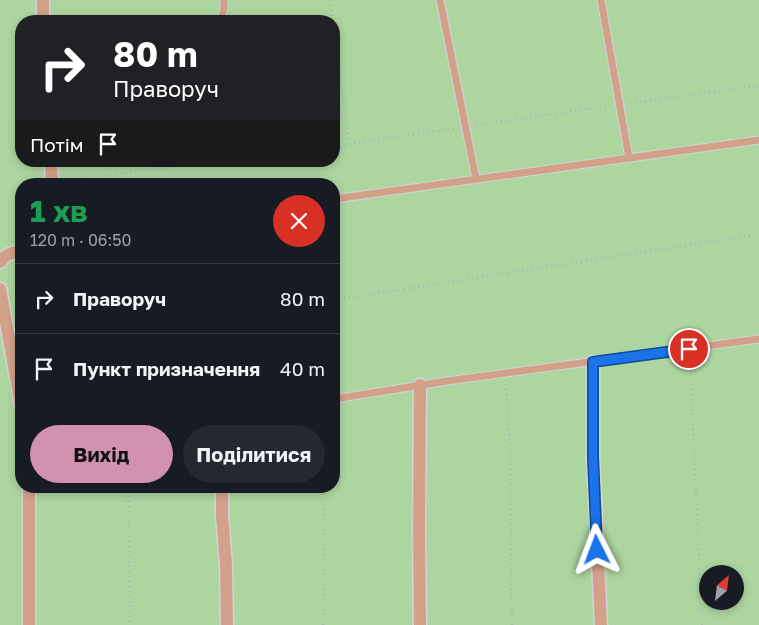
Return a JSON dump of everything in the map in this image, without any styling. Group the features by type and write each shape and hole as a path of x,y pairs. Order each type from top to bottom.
{"street":[{"path":"43,0 43,15"},
{"path":"0,262 3,257 15,252"},
{"path":"0,289 15,372"},
{"path":"593,362 593,457 601,625"},
{"path":"420,385 420,625"},
{"path":"29,493 29,625"},
{"path":"222,493 227,625"}],"lane":[{"path":"222,15 224,0"},
{"path":"440,0 476,179"},
{"path":"601,0 629,158"},
{"path":"340,198 759,140"},
{"path":"340,398 420,385 759,340"}],"path":[{"path":"330,0 332,15"},
{"path":"340,75 349,143"},
{"path":"340,145 619,104 759,86"},
{"path":"89,178 170,167"},
{"path":"340,299 759,234"},
{"path":"689,349 702,625"},
{"path":"505,374 510,443 512,625"},
{"path":"128,493 130,625"},
{"path":"323,625 324,493"}],"green space":[{"path":"0,0 759,0 759,625 0,625"}],"route":[{"path":"597,550 593,457 593,362 689,349"}]}
